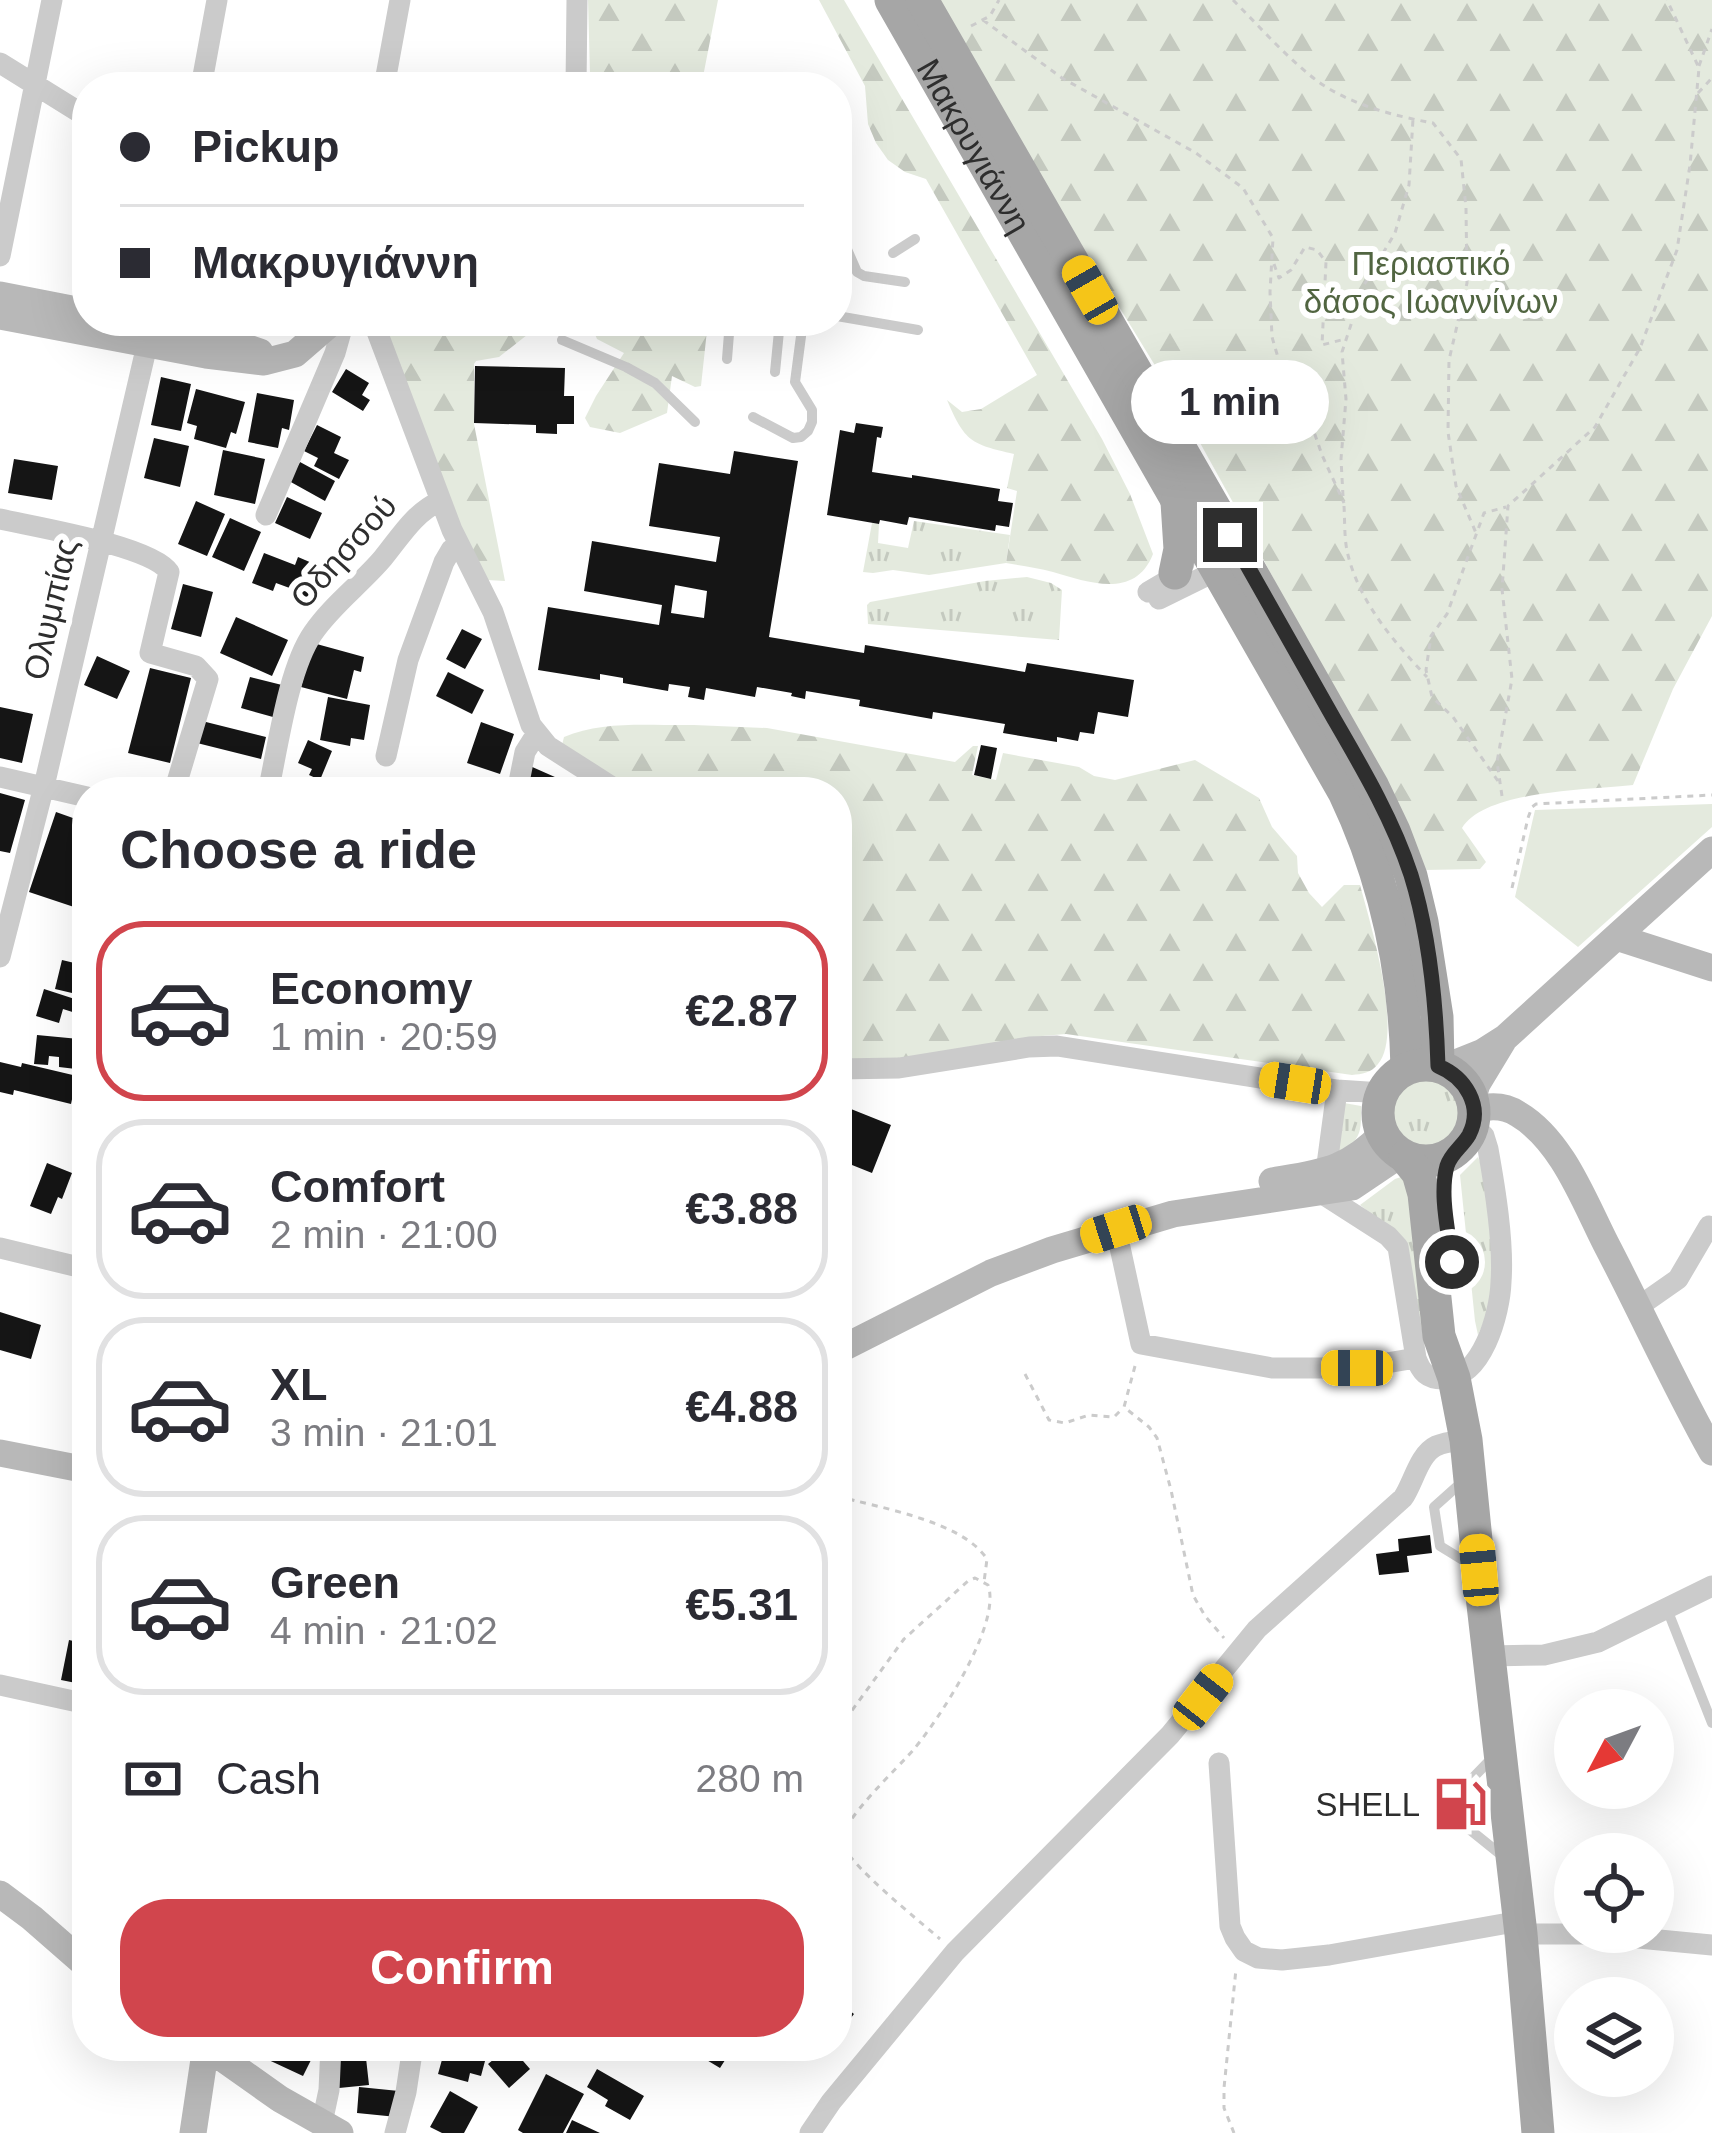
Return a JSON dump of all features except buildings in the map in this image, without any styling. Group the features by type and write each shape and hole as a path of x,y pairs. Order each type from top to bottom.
{"main road":[{"name":"Μακρυγιάννη","path":"891,0 1176,494 1224,552"},
{"name":"Μακρυγιάννη","path":"922,0 1224,552 1367,844 1393,929 1406,1018 1429,1067"},
{"path":"1159,589 1180,549 1176,494"},
{"path":"1454,1378 1459,1336 1446,1169 1465,1141 1473,1112 1462,1081 1429,1067 1396,1074 1382,1093 1377,1114 1396,1148 1418,1173 1424,1194 1439,1336 1454,1378 1466,1440 1514,1865 1538,2133"},
{"path":"1396,1148 1428,1161 1453,1153"}],"street":[{"path":"0,256 52,0"},
{"path":"204,72 217,0"},
{"path":"387,72 400,0"},
{"path":"576,72 577,0"},
{"path":"0,63 72,108"},
{"path":"0,295 72,308"},
{"path":"0,316 72,325"},
{"name":"Ολυμπίας","path":"0,958 100,542 141,336"},
{"path":"152,336 226,359 274,361 295,354 316,336"},
{"path":"266,515 340,336"},
{"path":"379,336 440,500 493,612 520,699 537,733 596,777"},
{"name":"Οδησσού","path":"271,777 300,660 310,638 417,515 440,500"},
{"path":"0,519 100,542 166,566 170,572 150,653 196,666 208,679 179,777"},
{"path":"386,756 408,660 444,562 459,544"},
{"path":"1159,589 1224,552"},
{"path":"1159,589 1224,552"},
{"path":"520,777 525,752 537,733"},
{"path":"0,777 72,793"},
{"path":"1429,1067 1483,1052 1505,1038 1712,850"},
{"path":"1616,937 1712,968"},
{"path":"1324,1182 1398,1247 1416,1358 1426,1375 1437,1379 1466,1373 1478,1360 1501,1285 1488,1149 1473,1112 1478,1084 1505,1038"},
{"path":"852,1070 899,1068 1057,1046 1336,1090 1382,1093"},
{"path":"1324,1182 1336,1090"},
{"path":"1473,1112 1491,1106 1518,1114 1539,1132 1566,1169 1710,1443"},
{"path":"852,1344 1009,1266 1116,1229 1324,1182 1349,1163 1396,1148"},
{"path":"1638,1307 1678,1279 1709,1226"},
{"path":"1116,1229 1142,1344 1273,1368 1357,1368 1416,1358"},
{"path":"0,1248 72,1265"},
{"path":"810,2133 955,1952 1170,1735 1292,1594 1402,1498 1428,1451 1466,1440"},
{"path":"0,1453 72,1467"},
{"path":"1490,1656 1544,1655 1579,1648 1712,1586"},
{"path":"0,1685 72,1701"},
{"path":"1219,1763 1230,1926 1239,1946 1258,1958 1304,1959 1520,1928 1712,1945"},
{"path":"0,1894 72,1953"},
{"path":"193,2133 204,2061"},
{"path":"227,2061 331,2128"},
{"path":"330,2061 331,2128"},
{"path":"395,2133 410,2061"}],"lane":[{"path":"893,253 915,239"},
{"path":"852,261 865,276 905,282"},
{"path":"852,319 918,330"},
{"path":"727,359 729,336"},
{"path":"775,372 779,336"},
{"path":"753,417 793,438 808,431 812,410 795,382 801,336"},
{"path":"562,340 656,383 695,422"},
{"path":"1667,1609 1712,1723"}],"path":[{"path":"946,40 990,16 999,0"},
{"path":"1233,0 1319,82 1358,101 1432,123 1461,159 1467,283 1449,360 1448,432 1456,486 1476,533"},
{"path":"1666,0 1699,68"},
{"path":"983,20 1062,78 1196,153 1243,188 1273,238 1272,337 1286,385 1303,400 1344,503"},
{"path":"1499,782 1454,717 1432,697 1427,676 1431,636 1447,614 1484,513 1508,506 1595,427 1640,348 1677,250 1699,68 1712,28"},
{"path":"1696,94 1712,78"},
{"path":"1413,119 1409,185 1396,232 1364,285 1342,352 1346,399 1341,459 1347,553 1365,598 1394,641 1427,676"},
{"path":"1272,256 1280,278 1292,270 1306,248 1317,250 1326,262 1322,345 1346,338"},
{"path":"1502,796 1497,762 1512,680 1502,589 1508,506"},
{"path":"1512,888 1528,818 1536,804 1712,795"},
{"path":"1024,1374 1048,1420 1065,1423 1089,1415 1114,1417 1124,1407 1142,1344"},
{"path":"1124,1407 1149,1427 1161,1449 1197,1605 1238,1652"},
{"path":"852,1500 939,1525 974,1543 987,1559 984,1582 992,1599 977,1646 947,1701 913,1750 852,1817"},
{"path":"852,1711 904,1640 968,1581 984,1582"},
{"path":"852,1859 955,1952"},
{"path":"1234,2133 1224,2108 1224,2088 1239,1946"}],"green space":[{"path":"588,0 718,0 704,72 590,72"},
{"path":"819,0 844,0 1102,439 1153,554 1135,578 1095,583 1006,563 1017,491 1007,488 1014,454 971,439 947,400 962,412 981,409 1037,375 926,179 888,160 876,143 868,124 865,86"},
{"name":"Περιαστικό δάσος Ιωαννίνων","path":"939,0 1712,0 1712,616 1673,689 1633,785 1540,794 1492,806 1462,828 1486,862 1480,869 1425,870 1178,403"},
{"path":"388,336 526,336 499,357 474,364 474,424 505,581 487,580 477,570"},
{"path":"706,336 701,386 672,376 667,413 620,433 590,427 585,418 624,353 597,339"},
{"path":"914,521 1010,535 1006,563 929,575 863,572 872,523 879,524 878,543 908,548"},
{"path":"1027,577 1062,590 1059,640 868,624 870,602"},
{"path":"628,725 767,728 955,762 978,746 972,775 996,780 1003,753 1079,767 1115,780 1195,760 1259,798 1272,827 1297,856 1298,873 1309,893 1322,907 1344,885 1360,885 1386,1004 1385,1049 1378,1064 1352,1075 1066,1034 923,1058 852,1061 852,777 614,777 562,745 564,737 579,732"},
{"path":"1712,804 1712,827 1578,947 1515,897 1535,810"},
{"path":"1427,1078 1451,1089 1462,1113 1451,1137 1427,1148 1403,1137 1392,1113 1403,1089"},
{"path":"1344,1103 1361,1106 1360,1128 1343,1154 1332,1154"},
{"path":"1478,1157 1489,1205 1493,1285 1478,1335 1460,1175"},
{"path":"1401,1177 1407,1181 1424,1345 1407,1242 1360,1205"}],"place":[{"name":"SHELL","path":"1460,1804"}],"route":[{"path":"1230,535 1373,787 1411,876 1437,1017 1438,1066 1462,1081 1474,1105 1470,1133 1446,1169 1452,1262"}]}
